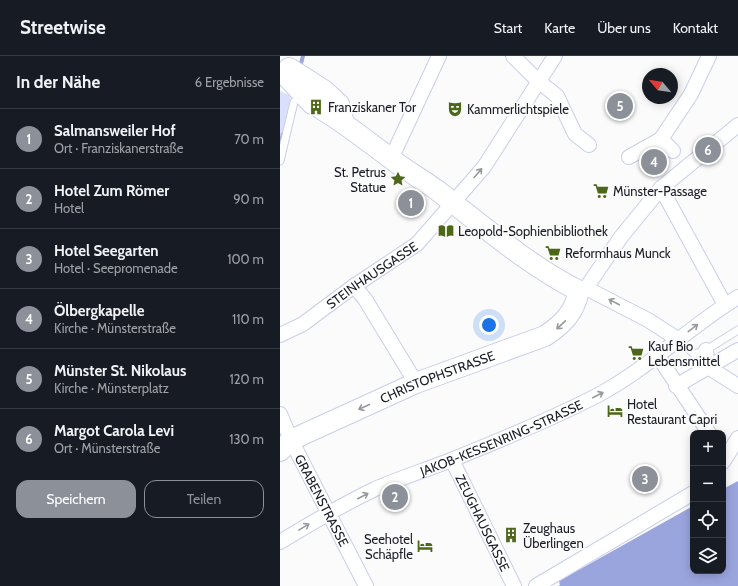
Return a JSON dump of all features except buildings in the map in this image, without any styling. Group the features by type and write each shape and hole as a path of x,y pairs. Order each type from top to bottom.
{"street":[{"path":"391,159 439,56"},
{"path":"513,56 538,81 557,96 574,134 589,145"},
{"name":"STEINHAUSGASSE","path":"280,335 303,324 354,286 417,244 484,167 506,130 555,56"},
{"path":"628,157 661,139 691,94 709,56"},
{"path":"285,68 308,98 558,280 582,289 648,320 678,340"},
{"path":"308,98 325,91 339,104 344,123"},
{"path":"582,289 620,237 661,188 738,125"},
{"path":"661,139 673,151"},
{"path":"661,188 725,305"},
{"path":"354,286 365,299 416,383"},
{"name":"CHRISTOPHSTRASSE","path":"286,445 416,383 545,336 561,326 570,315 582,289"},
{"name":"JAKOB-KESSENRING-STRASSE","path":"280,542 328,513 376,489 452,460 552,418 592,398 624,380 738,297"},
{"path":"706,350 708,367"},
{"path":"676,386 738,350"},
{"path":"663,353 676,386 707,430"},
{"path":"708,367 738,386"},
{"name":"GRABENSTRASSE","path":"280,414 286,445 328,513 366,586"},
{"path":"726,455 738,438"},
{"name":"ZEUGHAUSGASSE","path":"452,460 514,586"},
{"path":"536,586 690,495"}],"lane":[{"path":"280,161 308,98"},
{"path":"678,340 694,354 706,350 738,330"}],"shaded area":[{"path":"280,91 291,96 280,150"}],"water":[{"path":"738,481 738,586 558,586 560,585 559,581 690,508 690,574 726,574 726,487"}],"waterway":[{"path":"300,67 303,56"},
{"path":"280,145 283,134"}],"place":[{"name":"Münster St. Nikolaus","path":"620,106"},
{"name":"Franziskaner Tor","path":"316,107"},
{"name":"Kammerlichtspiele","path":"455,109"},
{"name":"Margot Carola Levi","path":"708,150"},
{"name":"Ölbergkapelle","path":"654,162"},
{"name":"St. Petrus Statue","path":"398,179"},
{"name":"Münster-Passage","path":"601,191"},
{"name":"Salmansweiler Hof","path":"411,203"},
{"name":"Leopold-Sophienbibliothek","path":"446,231"},
{"name":"Reformhaus Munck","path":"553,253"},
{"name":"Kauf Bio Lebensmittel","path":"636,353"},
{"name":"Hotel Restaurant Capri","path":"615,411"},
{"name":"Hotel Seegarten","path":"645,479"},
{"name":"Hotel Zum Römer","path":"395,497"},
{"name":"Zeughaus Überlingen","path":"511,535"},
{"name":"Seehotel Schäpfle","path":"425,546"}]}
